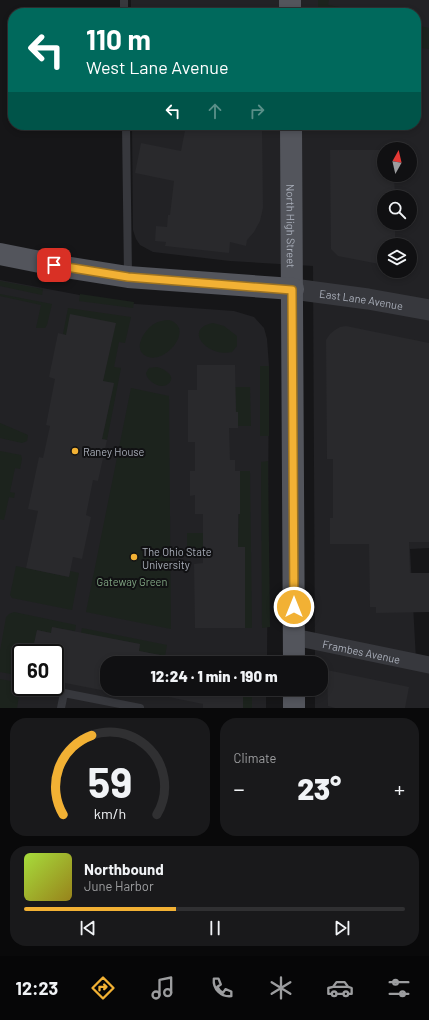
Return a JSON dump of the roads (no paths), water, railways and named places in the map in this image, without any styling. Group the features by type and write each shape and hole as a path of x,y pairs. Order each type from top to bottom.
{"main road":[{"name":"North High Street","path":"291,130 294,656"},
{"path":"0,254 65,267 128,277 292,290"},
{"path":"294,696 294,708"}],"street":[{"name":"East Lane Avenue","path":"292,290 368,299 429,310"},
{"name":"Frambes Avenue","path":"294,637 429,665"}],"lane":[{"path":"126,130 128,277"},
{"path":"61,708 64,693 140,708"}],"place":[{"name":"Raney House","path":"75,451"},
{"name":"The Ohio State University","path":"134,557"}],"park label":[{"name":"Gateway Green","path":"132,581"}]}
